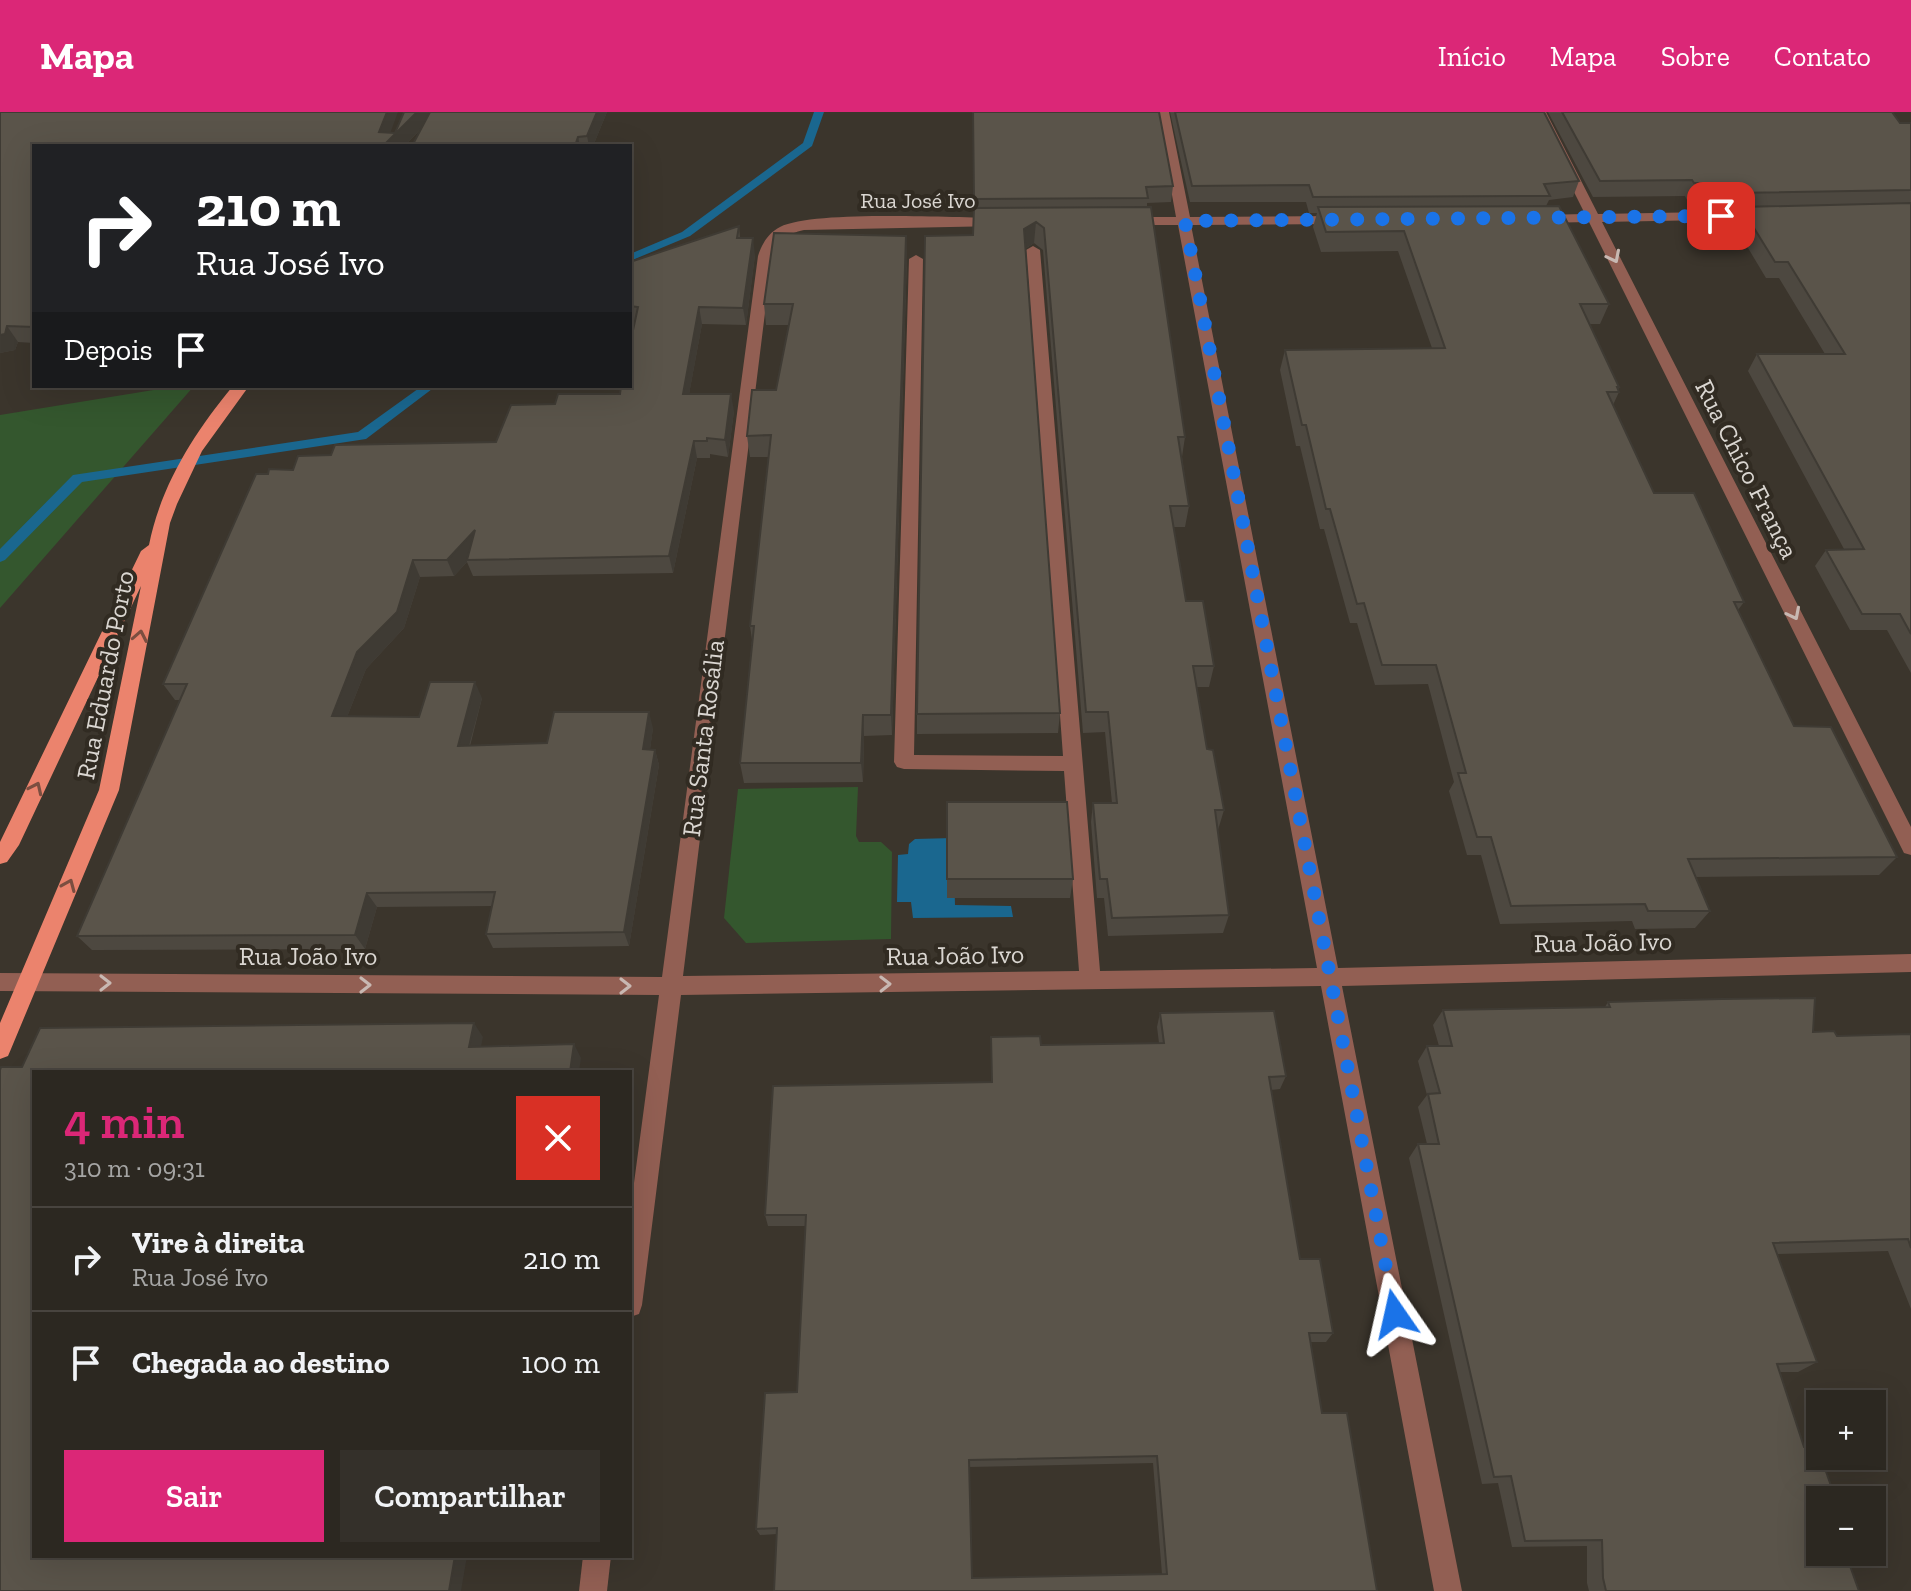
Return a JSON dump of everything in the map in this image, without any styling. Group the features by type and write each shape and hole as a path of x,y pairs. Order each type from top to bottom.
{"main road":[{"name":"Rua Eduardo Porto","path":"0,1049 109,790 162,523 185,464 239,388"},
{"path":"0,856 9,845 162,523"}],"street":[{"path":"1163,112 1448,1591"},
{"name":"Rua Chico França","path":"1540,112 1911,847"},
{"path":"1531,219 1784,215"},
{"path":"1106,221 1358,220"},
{"name":"Rua José Ivo","path":"837,223 1011,222"},
{"name":"Rua Santa Rosália","path":"632,1290 765,256 770,242 785,230 837,223"},
{"path":"1033,250 1090,981"},
{"path":"916,259 904,762 1075,764"},
{"name":"Rua João Ivo","path":"0,982 672,986 1332,977 1911,963"},
{"path":"593,1591 597,1558"}],"green space":[{"path":"166,388 192,388 0,608 0,415"},
{"path":"858,787 856,836 859,842 881,842 892,852 891,939 746,943 724,918 738,789"}],"water":[{"path":"953,838 955,905 1011,906 1013,917 913,918 911,902 897,902 898,855 908,854 909,844 915,839"}],"building":[{"path":"0,112 387,112 379,132 395,133 404,112 417,112 385,144 32,144 32,327 7,326 5,334 0,335"},
{"path":"430,112 597,112 587,136 578,137 576,144 413,144"},
{"path":"973,112 1159,112 1173,186 1146,187 1148,198 974,199"},
{"path":"1175,112 1544,112 1579,181 1544,184 1550,196 1313,197 1309,185 1192,186"},
{"path":"1562,112 1892,112 1900,123 1911,123 1911,190 1733,193 1727,183 1694,183 1692,180 1600,181"},
{"path":"1911,203 1911,634 1900,614 1862,614 1826,550 1864,549 1757,354 1845,354 1788,262 1775,262 1741,207"},
{"path":"1559,206 1609,304 1580,304 1619,387 1619,392 1607,392 1654,493 1694,493 1744,602 1734,602 1794,726 1831,727 1897,857 1688,859 1710,911 1648,911 1645,904 1511,906 1491,837 1477,837 1458,773 1466,773 1436,665 1382,665 1364,603 1357,604 1330,509 1326,509 1285,350 1445,348 1404,231 1326,232 1318,207"},
{"path":"1151,207 1185,437 1178,437 1189,506 1170,506 1186,601 1203,601 1214,666 1193,666 1207,749 1213,750 1224,810 1215,810 1229,915 1112,918 1107,879 1100,879 1093,803 1117,803 1108,712 1086,712 1044,228 1036,222 1024,229 1060,713 917,714 925,236 973,235 974,208"},
{"path":"739,226 737,238 753,238 743,308 699,307 683,394 731,394 725,440 707,438 707,441 694,441 669,556 467,560 475,530 447,560 413,560 397,612 357,652 332,716 419,717 430,682 475,682 458,746 547,743 554,712 649,712 643,749 655,750 624,932 486,934 495,892 367,893 355,935 77,936 187,684 163,684 256,474 268,474 269,469 293,470 298,456 331,455 335,445 496,442 511,405 555,404 558,394 620,394 621,388 632,388 632,335 638,307 632,306 632,261"},
{"path":"774,233 906,236 891,715 863,715 861,763 740,763 754,626 750,626 771,435 747,436 752,390 776,390 793,304 764,304"},
{"path":"947,802 1067,802 1073,879 947,879"},
{"path":"1815,998 1813,1032 1834,1031 1837,1036 1911,1034 1911,1248 1908,1239 1773,1243 1817,1362 1777,1364 1806,1447 1806,1470 1825,1470 1831,1486 1806,1486 1806,1566 1850,1566 1859,1591 1606,1591 1602,1540 1525,1541 1511,1476 1494,1477 1418,1144 1439,1144 1428,1094 1440,1093 1427,1046 1452,1046 1443,1010 1610,1007 1608,1002"},
{"path":"1274,1011 1286,1076 1269,1077 1300,1259 1320,1259 1333,1333 1309,1333 1322,1413 1347,1413 1377,1591 774,1591 777,1528 756,1529 765,1393 797,1392 806,1215 765,1215 773,1086 992,1082 991,1037 1040,1036 1041,1045 1164,1043 1160,1013","holes":["1157,1456 1167,1574 972,1578 969,1460"]},
{"path":"474,1023 469,1047 574,1044 570,1070 32,1070 32,1558 455,1558 449,1591 0,1591 0,1070 1,1067 22,1067 40,1028"}],"waterway":[{"path":"632,257 686,234 808,144 819,112"},
{"path":"0,557 78,478 362,436 427,388"}],"route":[{"path":"1395,1314 1185,221 1721,216"}]}
